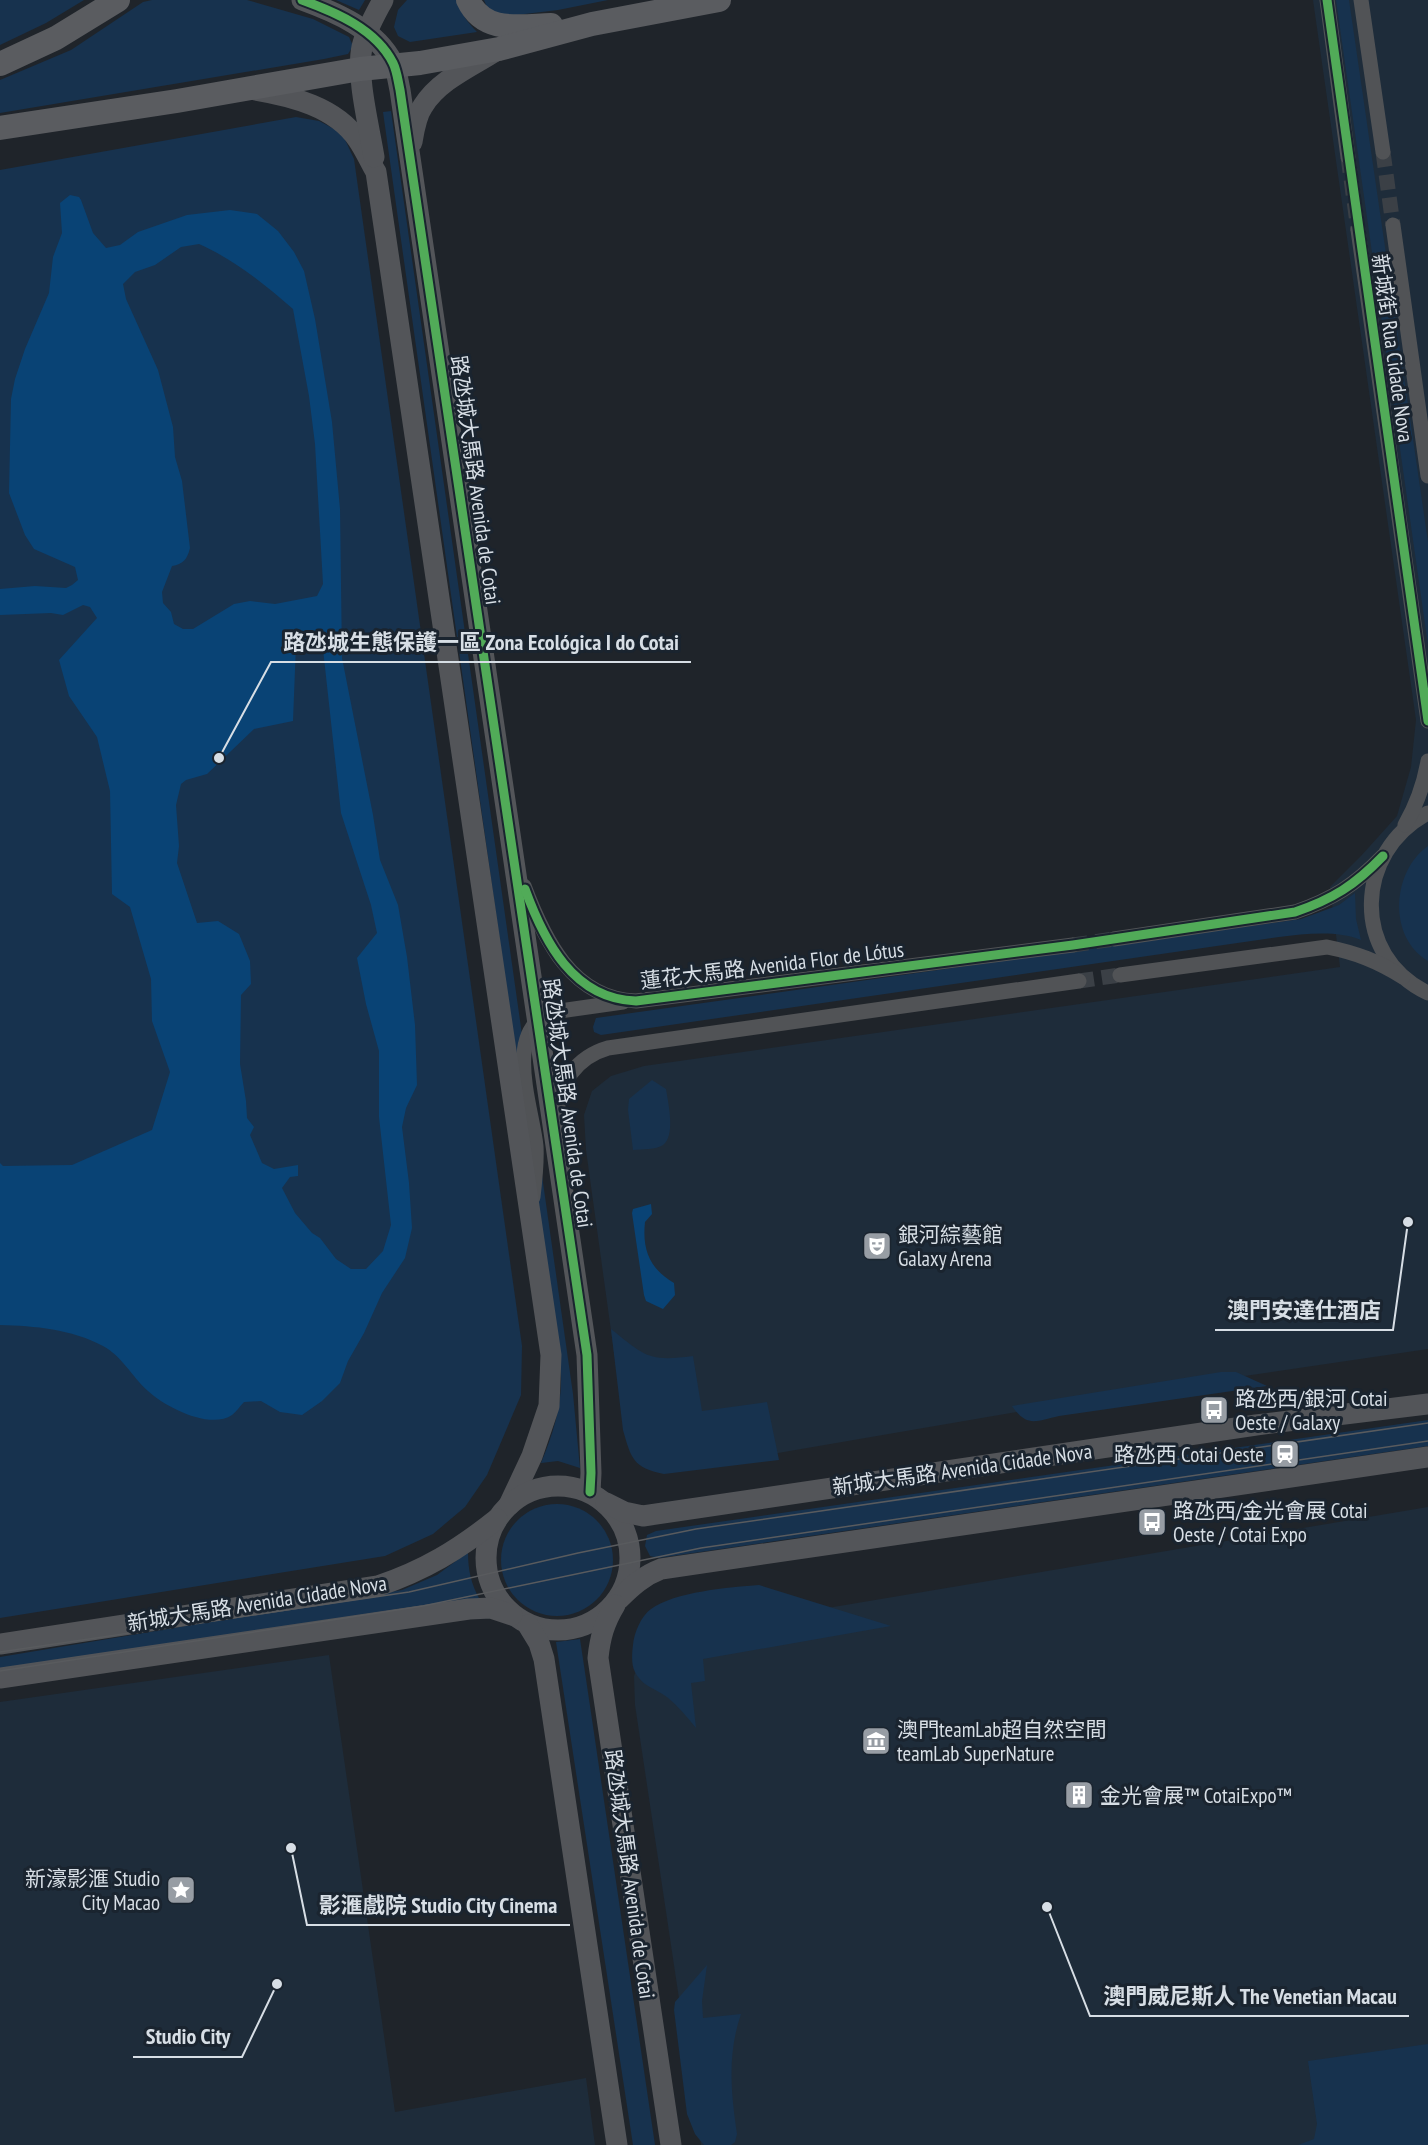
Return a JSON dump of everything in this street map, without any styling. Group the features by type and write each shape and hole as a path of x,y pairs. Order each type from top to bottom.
{"main road":[{"path":"0,64 56,39 118,0"},
{"path":"468,0 475,13 485,21 496,25 592,24"},
{"path":"0,128 360,69 499,49 592,24 719,0"}],"street":[{"path":"302,0 345,19 366,33 386,51 394,65 410,151"},
{"path":"383,0 366,33 360,69 551,1355 549,1406 532,1456 488,1538 486,1559 489,1580 498,1599 520,1620 538,1643 544,1659 617,2145"},
{"path":"1327,0 1348,157"},
{"path":"1361,0 1383,152"},
{"name":"路氹城大馬路 Avenida de Cotai","path":"499,49 441,86 427,100 419,115 410,151 587,1355 591,1473 598,1498"},
{"path":"249,89 288,96 330,115 347,127 357,138 376,172"},
{"name":"新城街 Rua Cidade Nova","path":"1393,225 1428,476"},
{"name":"新城街 Rua Cidade Nova","path":"1358,230 1428,721"},
{"path":"1114,939 1295,912 1343,891 1364,876 1383,856 1402,830 1415,807 1424,783 1428,761"},
{"path":"1402,830 1428,813"},
{"path":"1383,856 1374,876 1371,898 1372,920 1384,951 1403,976"},
{"name":"蓮花大馬路 Avenida Flor de Lótus","path":"514,861 537,922 548,943 562,962 577,978 594,990 624,1000 1073,945"},
{"path":"1120,975 1326,947 1355,953 1379,962 1427,993"},
{"path":"555,1138 557,1109 567,1079 587,1056 608,1048 1079,981"},
{"path":"533,1230 536,1144 523,1058 527,1033 546,1014 636,1000"},
{"name":"新城大馬路 Avenida Cidade Nova","path":"598,1498 624,1512 643,1516 1256,1425 1423,1403"},
{"path":"520,1620 551,1631 575,1630 597,1621 634,1583 660,1569 1428,1457"},
{"path":"503,1512 526,1492 547,1486 569,1486 598,1498 620,1519 628,1538 631,1559 628,1580 617,1602"},
{"name":"新城大馬路 Avenida Cidade Nova","path":"0,1644 378,1586 413,1574 439,1560 503,1512"},
{"name":"路氹城大馬路 Avenida de Cotai","path":"617,1602 602,1630 598,1658 670,2145"},
{"name":"新城大馬路 Avenida Cidade Nova","path":"0,1678 469,1609 491,1608 520,1620"}],"shaded area":[{"path":"0,0 84,0 46,23 0,45"},
{"path":"152,0 247,0 313,19 349,37 353,46 348,54 324,59 0,113 0,80 71,50 143,2"},
{"path":"336,0 365,0 359,10"},
{"path":"407,0 457,0 470,25 477,32 410,42 398,36 394,27 398,10"},
{"path":"484,0 608,0 558,10 500,17 487,7"},
{"path":"1313,0 1428,0 1428,1349 1128,1393 685,1469 621,1403 586,1150 584,1115 592,1091 611,1076 644,1066 1340,967 1330,887 1397,816 1411,767 1416,720"},
{"path":"1336,0 1349,0 1428,542 1428,645"},
{"path":"391,111 573,1394 580,1468 558,1461 541,1463 556,1420 561,1375 383,112"},
{"path":"296,117 319,121 342,133 354,159 522,1346 521,1395 487,1475 465,1507 433,1534 385,1556 0,1618 0,170"},
{"path":"70,195 79,197 93,233 106,248 120,245 138,232 187,215 230,210 257,214 278,231 294,252 304,271 315,319 332,422 340,509 342,658 380,860 398,905 415,1025 417,1085 406,1108 402,1127 412,1228 405,1258 382,1293 348,1361 340,1383 322,1401 302,1415 280,1412 261,1401 244,1402 232,1415 223,1419 212,1420 188,1415 165,1404 142,1385 116,1355 91,1340 66,1332 0,1325 0,1163 3,1166 72,1165 152,1130 170,1072 152,1021 151,979 130,907 112,894 110,791 97,737 69,696 59,660 97,618 90,607 83,605 63,615 51,613 0,615 0,589 35,586 66,588 78,580 75,567 34,549 25,535 9,493 11,399 25,349 49,293 53,257 62,233 60,203","holes":["199,244 237,265 293,309 315,444 323,584 317,596 275,604 250,601 234,604 193,629 183,629 174,624 171,612 163,603 162,592 172,566 184,561 190,548 182,481 175,457 173,427 158,370 126,299 123,284 135,272 155,265 181,247","315,635 322,640 341,813 371,905 377,933 357,958 366,1004 379,1051 379,1117 391,1225 383,1251 366,1269 351,1269 336,1259 320,1238 312,1233 295,1213 282,1188 290,1177 298,1176 298,1165 274,1169 262,1163 250,1135 254,1127 247,1118 240,1064 241,995 251,984 250,961 239,934 218,921 197,923 177,863 179,846 176,805 181,784 186,780 207,774 254,729 293,721 296,644"]},
{"path":"1428,846 1428,961 1415,950 1406,936 1400,921 1399,904 1401,887 1407,871 1416,857"},
{"path":"1355,893 1356,919 1361,940 1331,934 1279,937 601,1035 594,1032 593,1027 596,1018 1301,919 1339,905"},
{"path":"652,1080 666,1089 670,1118 669,1134 667,1141 660,1147 633,1150 628,1110 629,1099"},
{"path":"651,1204 652,1214 645,1222 644,1232 649,1258 659,1272 674,1283 675,1295 663,1309 646,1301 644,1295 632,1213 633,1209"},
{"path":"611,1329 648,1355 666,1358 693,1356 702,1411 767,1402 779,1460 664,1474 640,1465 631,1455 623,1430"},
{"path":"1221,1372 1236,1372 1267,1386 1038,1421 1022,1418 1012,1406"},
{"path":"1428,1420 1428,1446 659,1558 650,1556 645,1546 647,1535 656,1531"},
{"path":"557,1504 579,1508 597,1520 609,1538 613,1560 609,1582 597,1600 579,1612 557,1616 535,1612 517,1600 505,1582 501,1560 505,1538 517,1520 535,1508"},
{"path":"1428,1507 1428,2145 701,2145 635,1705 634,1676 640,1661 685,1632"},
{"path":"468,1552 471,1577 480,1600 0,1669 0,1657 402,1590 437,1575"},
{"path":"759,1585 891,1626 703,1659 705,1681 691,1683 696,1728 671,1700 645,1684 635,1672 632,1652 639,1625 651,1609 674,1598 703,1591"},
{"path":"580,1639 655,2145 633,2145 556,1642"},
{"name":"新濠影滙 Studio City Macao","path":"329,1655 395,2112 586,2078 595,2145 0,2145 0,1702"},
{"path":"707,1965 702,2001 703,2018 741,2014 732,2059 733,2103 737,2134 735,2142 731,2145 704,2145 695,2134 687,2114 674,2010 675,2002"},
{"path":"1428,2044 1428,2145 1298,2145 1314,2139 1317,2124 1308,2061"}],"tunnel":[{"path":"1383,152 1393,225"},
{"path":"1348,157 1358,230"},
{"path":"1073,945 1114,939"},
{"path":"1079,981 1120,975"}],"tram line":[{"path":"0,1652 409,1592 578,1553 696,1529 1428,1423"},
{"path":"0,1671 423,1606 701,1548 1428,1441"}],"cycle path":[{"path":"302,0 354,23 376,40 393,63 400,90 587,1355 590,1492"},
{"path":"1327,0 1428,721"},
{"path":"525,889 542,928 564,964 595,990 614,998 636,1001 1073,945 1295,912 1343,890 1383,856"}],"place":[{"name":"路氹城生態保護一區 Zona Ecológica I do Cotai","path":"219,758"},
{"name":"澳門安達仕酒店","path":"1408,1222"},
{"name":"銀河綜藝館 Galaxy Arena","path":"877,1246"},
{"name":"路氹西/銀河 Cotai Oeste / Galaxy","path":"1214,1410"},
{"name":"路氹西 Cotai Oeste","path":"1285,1454"},
{"name":"路氹西/金光會展 Cotai Oeste / Cotai Expo","path":"1152,1522"},
{"name":"澳門teamLab超自然空間 teamLab SuperNature","path":"876,1741"},
{"name":"金光會展™ CotaiExpo™","path":"1079,1795"},
{"name":"影滙戲院 Studio City Cinema","path":"291,1848"},
{"name":"新濠影滙 Studio City Macao","path":"181,1890"},
{"name":"澳門威尼斯人 The Venetian Macau","path":"1047,1907"},
{"name":"Studio City","path":"277,1984"}]}
